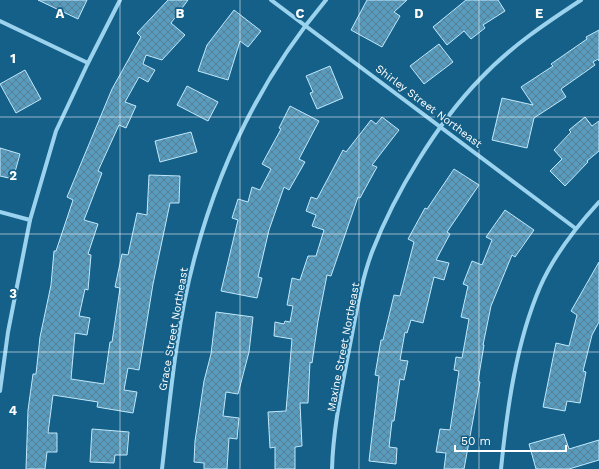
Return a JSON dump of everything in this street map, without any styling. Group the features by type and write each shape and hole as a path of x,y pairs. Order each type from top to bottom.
{"street":[{"path":"0,390 8,332 30,220 56,131 120,0"},
{"name":"Shirley Street Northeast","path":"271,0 575,228"},
{"name":"Grace Street Northeast","path":"162,469 168,411 184,305 194,261 209,208 237,140 266,85 306,26 326,0"},
{"name":"Maxine Street Northeast","path":"332,469 344,380 357,308 372,253 394,201 442,127 481,78 518,45 581,0"},
{"path":"0,21 88,63"},
{"path":"501,469 516,370 532,306 543,280 575,228 599,202"},
{"path":"0,212 30,220"}],"building":[{"path":"38,0 87,0 78,19"},
{"path":"168,0 188,0 171,23 185,35 162,60 146,55 143,64 155,70 148,82 139,77 125,102 136,106 126,128 119,125 98,171 102,173 84,220 98,224 88,254 91,255 88,290 85,289 79,316 90,318 87,335 75,333 71,379 104,384 120,288 115,287 122,254 128,255 137,213 147,215 149,175 180,176 179,203 170,203 153,284 139,370 128,368 124,390 137,392 133,413 97,407 98,402 53,395 48,433 57,433 57,452 47,452 45,469 26,469 28,410 33,374 36,374 40,337 51,285 54,251 56,251 73,200 67,197 112,89 141,37 137,33"},
{"path":"367,0 407,0 394,12 400,16 382,47 351,30"},
{"path":"466,0 498,0 505,11 483,25 485,28 471,39 464,31 447,45 433,27"},
{"path":"234,10 261,31 248,47 240,41 228,80 198,71 207,45"},
{"path":"599,30 599,61 598,59 593,62 595,65 561,89 566,97 534,118 527,148 492,140 502,98 533,105 521,87 553,66 551,64 587,39 586,37"},
{"path":"439,44 453,62 424,84 410,66"},
{"path":"330,66 343,98 317,109 310,93 313,92 306,76"},
{"path":"25,70 41,99 16,113 0,84"},
{"path":"187,86 218,102 208,121 177,105"},
{"path":"290,106 319,121 299,159 305,162 289,190 284,187 269,230 258,277 262,278 257,298 221,291 238,220 232,218 238,199 248,202 252,187 260,190 271,169 262,164 281,129 279,128"},
{"path":"382,117 399,130 372,165 377,167 360,198 358,197 331,276 327,275 312,363 310,362 308,403 300,403 302,446 295,447 295,469 275,469 275,447 270,448 268,412 286,411 292,339 274,336 275,322 284,324 285,321 290,322 293,306 287,305 292,278 300,280 308,256 316,256 324,230 312,226 316,215 306,211 311,197 317,199 343,150 346,152 371,120 376,124"},
{"path":"585,117 592,126 599,121 599,151 587,161 588,162 565,186 550,171 562,159 554,150 571,132 569,130"},
{"path":"191,132 197,152 160,162 155,141"},
{"path":"0,148 20,154 13,179 0,176"},
{"path":"454,169 479,185 447,232 450,234 436,260 449,263 444,280 434,277 423,323 411,320 407,333 405,332 400,360 408,361 404,380 400,379 389,447 397,448 396,464 369,461 379,376 375,375 381,340 383,340 394,295 400,296 414,242 408,239 425,208 427,209"},
{"path":"505,210 534,230 515,257 512,255 491,306 483,345 478,381 480,382 464,469 444,469 446,453 436,452 440,429 450,430 459,371 454,370 456,357 462,358 469,319 461,317 468,286 463,284 472,261 482,265 492,240 486,237"},
{"path":"599,262 599,322 592,335 583,371 586,372 580,403 567,401 565,411 543,407 556,343 569,346 577,315 571,311"},
{"path":"216,312 253,317 249,352 238,394 226,392 223,416 239,418 237,439 229,438 227,469 204,469 204,463 194,462 195,441 204,381 211,354"},
{"path":"92,429 129,432 127,455 115,455 114,463 90,462"},
{"path":"564,434 569,449 599,440 599,460 569,469 536,469 529,444"}]}
